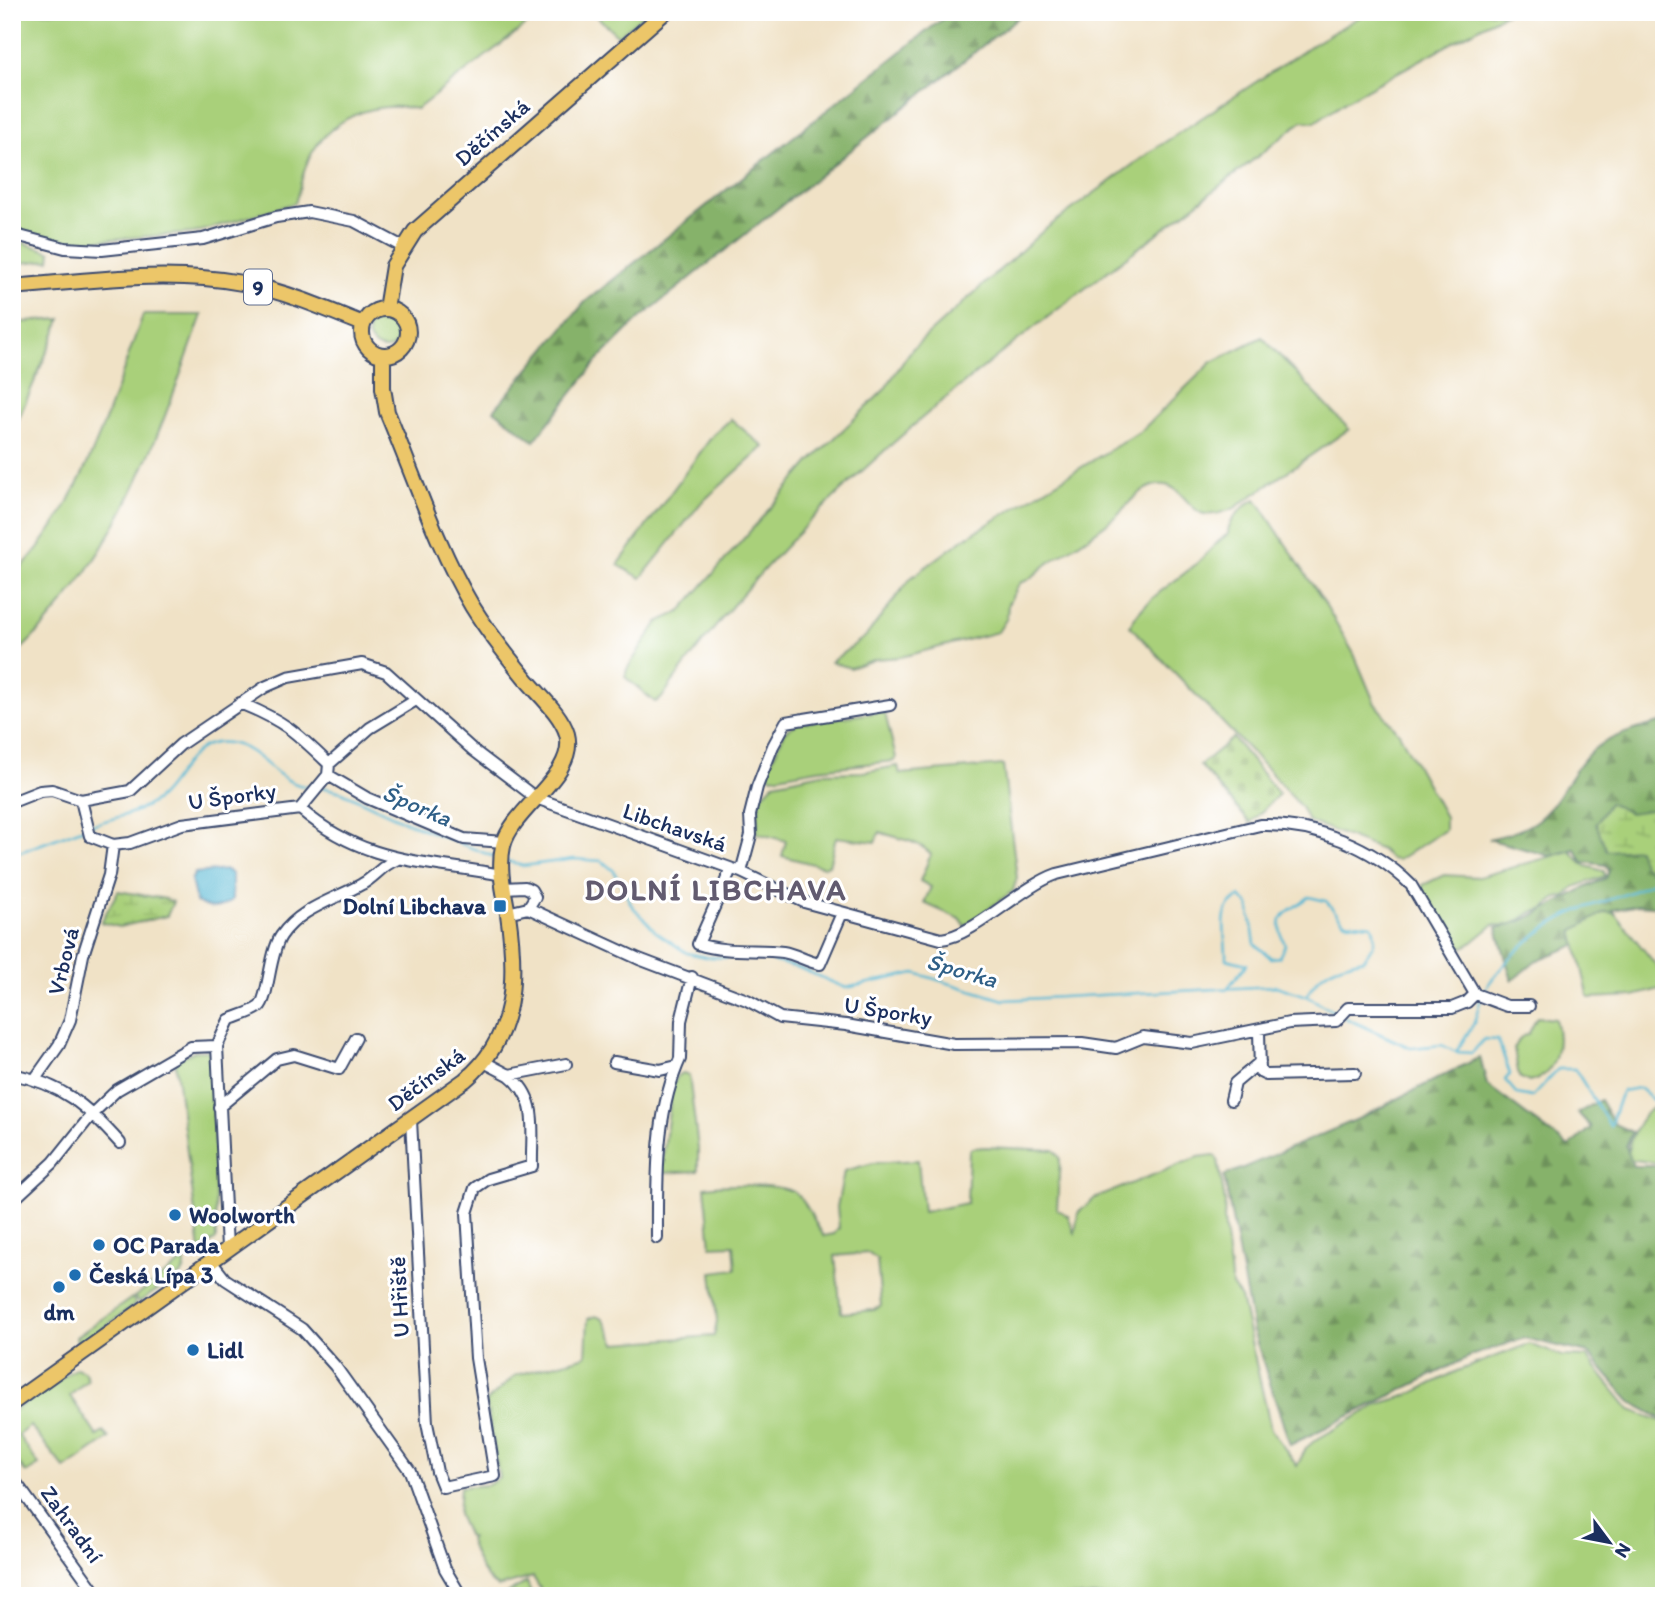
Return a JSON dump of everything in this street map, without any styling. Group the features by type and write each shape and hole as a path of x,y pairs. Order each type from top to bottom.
{"main road":[{"name":"Děčínská","path":"386,309 388,282 403,247 432,214 665,12"},
{"name":"9","path":"12,287 146,276 215,280 288,295 363,324"},
{"path":"386,309 403,318 408,331 399,349 383,355 370,350 365,343 363,324 373,313 386,309"},
{"path":"383,355 383,388 387,412 471,604 566,732 568,746 564,761 514,824 503,847"},
{"name":"Děčínská","path":"12,1403 486,1063 501,1035 510,1009 512,982 502,877 503,847"}],"street":[{"path":"12,234 65,248 102,250 203,239 287,214 309,212 354,221 403,247"},
{"name":"Libchavská","path":"12,802 33,792 52,790 81,800 130,791 181,744 240,703 288,677 362,664 386,673 473,750 536,798 736,871 804,902 926,936 951,938 1026,888 1057,874 1260,825 1282,824 1318,832 1396,870 1411,885 1479,995"},
{"path":"300,809 329,769 370,728 416,700"},
{"path":"240,703 281,720 329,769 367,798 464,839 503,847"},
{"path":"842,913 820,964 786,953 713,949 698,944 736,871 751,835 750,815 757,786 786,722 890,705"},
{"path":"81,800 88,833 99,842 113,845"},
{"name":"U Šporky","path":"113,845 130,843 182,824 300,809 322,828 396,860 502,877 525,887 531,890 535,897 528,908 639,959 692,977 780,1018 846,1025 954,1044 1082,1043 1116,1048 1143,1037 1192,1043 1289,1023 1336,1021 1344,1009 1452,1008 1479,995"},
{"name":"Vrbová","path":"35,1079 59,1045 70,1020 83,955 109,875 113,845"},
{"path":"227,1248 214,1046 229,1020 257,1009 264,1001 272,955 292,923 333,895 365,883 385,864 396,860"},
{"path":"507,913 528,908"},
{"path":"657,1238 658,1155 669,1093 680,1059 681,1021 692,977"},
{"path":"1479,995 1507,1006 1529,1006"},
{"path":"1259,1031 1260,1072 1266,1075 1355,1073"},
{"path":"219,1107 277,1059 294,1055 339,1069 356,1038"},
{"path":"12,1201 53,1163 93,1113 117,1090 191,1047 214,1046"},
{"path":"614,1062 660,1070 677,1066"},
{"path":"1231,1100 1235,1083 1259,1062"},
{"path":"486,1063 509,1075 566,1064"},
{"path":"12,1074 57,1087 93,1113 120,1143"},
{"name":"U Hřiště","path":"411,1119 427,1423 437,1472 443,1487 495,1476 476,1358 467,1213 475,1188 488,1180 532,1166 533,1110 521,1085 509,1075"},
{"path":"210,1260 225,1279 302,1329 352,1388 410,1471 445,1569 461,1596"},
{"name":"Zahradní","path":"12,1477 98,1596"}],"green space":[{"path":"12,12 543,12 417,109 384,107 368,110 339,124 316,146 304,171 295,203 194,233 59,243 12,229"},
{"path":"592,12 647,12 618,36"},
{"path":"951,12 1025,12 640,318 599,359 534,441 494,410 585,302"},
{"path":"1368,12 1508,12 1347,100 1315,122 1302,121 929,412 859,474 791,540 728,611 661,699 655,702 625,677 627,669 658,622 680,612 810,462 884,390 912,349 1044,230 1150,152 1315,43"},
{"path":"12,239 51,252 50,260 12,264"},
{"path":"143,315 202,315 149,455 106,541 79,582 48,621 12,658 12,577 37,550 76,488 105,420"},
{"path":"385,315 397,320 402,332 397,344 385,349 373,344 368,332 373,320"},
{"path":"61,319 12,434 12,323"},
{"path":"1262,337 1349,429 1233,509 1205,514 1196,510 1171,487 1158,485 1146,489 1100,529 1020,583 1008,604 1007,618 998,632 901,657 876,659 850,668 831,662 866,636 911,578 962,540 1141,431 1212,362"},
{"path":"731,419 764,447 701,503 641,578 618,565 713,435"},
{"path":"1256,499 1324,602 1354,654 1375,704 1399,733 1445,817 1445,830 1398,860 1390,859 1382,850 1308,821 1301,807 1270,772 1130,626 1151,599 1197,563 1228,534 1230,524 1238,514"},
{"path":"885,713 896,758 894,761 773,777 765,774 786,730 799,723"},
{"path":"1664,722 1664,739 1661,742 1664,760 1664,907 1638,905 1613,910 1615,913 1605,912 1573,931 1576,945 1535,961 1512,981 1497,928 1539,913 1606,878 1609,871 1606,865 1583,862 1575,849 1550,856 1488,839 1515,832 1544,815 1579,765 1594,749 1619,735"},
{"path":"1233,738 1279,794 1250,823 1200,765"},
{"path":"1003,765 1017,878 1013,891 965,926 960,919 924,903 931,887 920,881 931,854 914,843 880,832 875,842 836,837 829,865 824,867 782,856 786,841 757,833 759,798 774,783 822,773 863,772 898,766 900,774"},
{"path":"1609,803 1630,813 1664,808 1657,842 1664,857 1661,880 1643,865 1638,849 1607,851 1596,824"},
{"path":"1570,851 1586,866 1604,871 1605,876 1574,887 1565,897 1556,899 1545,909 1532,912 1511,926 1493,925 1461,948 1450,938 1422,889 1423,885 1444,875 1479,877"},
{"path":"118,891 173,902 167,916 119,927 101,922"},
{"path":"1612,910 1664,975 1664,988 1633,996 1589,998 1573,931 1595,916"},
{"path":"1537,1017 1555,1019 1557,1048 1546,1073 1529,1082 1519,1077 1514,1049 1520,1038 1529,1033"},
{"path":"195,1051 212,1051 216,1239 200,1251 175,1060"},
{"path":"1480,1057 1487,1085 1569,1147 1591,1127 1578,1113 1600,1100 1614,1124 1632,1132 1626,1146 1633,1166 1664,1166 1664,1420 1631,1402 1588,1353 1524,1338 1473,1355 1290,1445 1253,1331 1224,1176 1358,1119"},
{"path":"678,1075 689,1075 698,1148 698,1171 661,1173 672,1088"},
{"path":"1655,1106 1664,1109 1664,1164 1628,1159 1629,1145 1635,1130 1644,1115"},
{"path":"972,1148 1054,1150 1060,1158 1057,1209 1068,1216 1075,1233 1078,1213 1095,1198 1198,1157 1214,1155 1218,1160 1225,1202 1224,1220 1232,1286 1241,1298 1271,1429 1297,1466 1306,1448 1314,1441 1379,1404 1409,1395 1457,1371 1529,1344 1562,1356 1587,1357 1630,1410 1664,1422 1664,1596 545,1596 533,1577 498,1587 487,1578 474,1554 469,1540 471,1537 468,1537 458,1515 460,1487 488,1485 499,1478 486,1402 516,1375 586,1356 588,1319 596,1316 603,1319 616,1343 714,1336 717,1321 712,1272 736,1269 734,1245 711,1246 705,1187 753,1185 790,1190 801,1198 824,1236 834,1234 839,1228 837,1207 844,1171 873,1163 918,1160 923,1212 967,1203 969,1151","holes":["868,1253 877,1260 881,1306 874,1310 841,1312 835,1256"]},
{"path":"185,1260 182,1274 139,1302 134,1297"},
{"path":"132,1298 136,1304 85,1341 77,1342 76,1337"},
{"path":"76,1368 84,1371 88,1379 70,1396 97,1436 103,1432 109,1438 65,1469 30,1426 18,1435 39,1465 26,1473 12,1456 12,1412"},
{"path":"527,1582 532,1596 502,1596"}],"water":[{"path":"227,870 232,875 232,900 215,908 196,902 191,880 195,873"}],"waterway":[{"name":"Šporka","path":"90,825 149,805 165,792 194,754 214,743 240,746 289,781 312,787"},
{"name":"Šporka","path":"322,787 342,792 406,822 497,858"},
{"name":"Šporka","path":"12,855 84,828"},
{"name":"Šporka","path":"507,861 523,866 574,859 602,861 614,871 632,906 656,932 687,953 706,957 764,959 799,968 846,988 915,973 1004,1000 1276,986 1307,996 1339,1015"},
{"path":"1483,992 1511,958 1544,929 1570,914 1630,892 1664,875"},
{"path":"1226,990 1247,964 1226,959 1224,924 1227,909 1232,902 1240,897 1249,905 1255,944 1271,958 1279,957 1285,945 1280,927 1283,916 1309,897 1326,901 1344,922 1372,925 1374,939 1364,959 1323,974 1307,996"},
{"path":"1456,1052 1474,1023 1481,998"},
{"name":"Šporka","path":"1345,1018 1411,1048 1442,1045 1456,1052 1472,1053 1484,1039 1498,1040 1510,1074 1505,1080 1517,1094 1532,1097 1558,1069 1575,1069 1610,1126 1622,1091 1639,1088 1654,1101 1664,1093"},
{"name":"Šporka","path":"1664,1069 1664,1080"}],"place":[{"name":"Dolní Libchava","path":"500,906"},
{"name":"Woolworth","path":"175,1215"},
{"name":"OC Parada","path":"99,1245"},
{"name":"Česká Lípa 3","path":"75,1275"},
{"name":"dm","path":"59,1287"},
{"name":"Lidl","path":"193,1350"}],"district":[{"name":"DOLNÍ LIBCHAVA","path":"716,889"}]}
